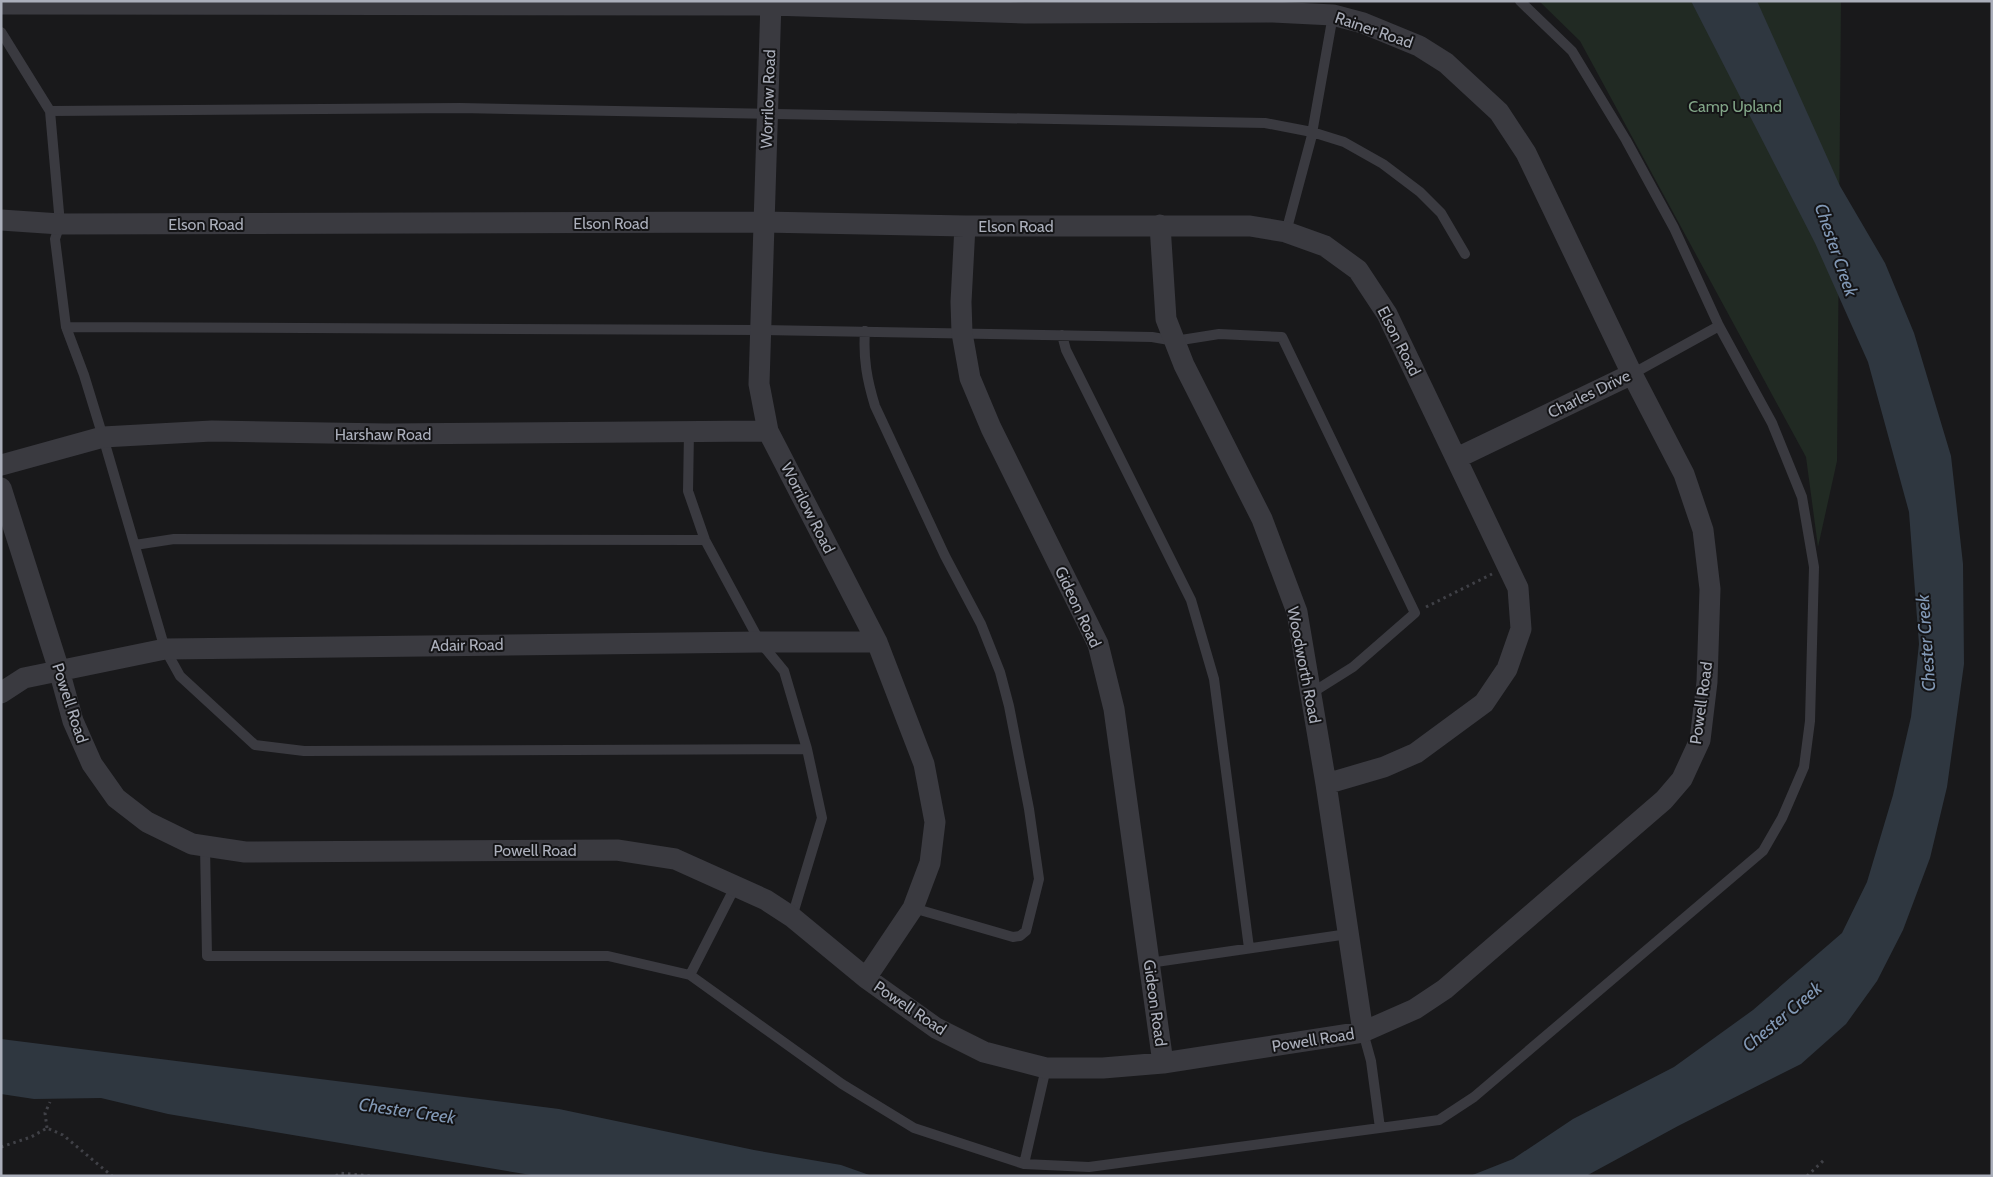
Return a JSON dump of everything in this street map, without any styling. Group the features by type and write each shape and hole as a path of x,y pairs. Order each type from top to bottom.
{"street":[{"name":"Rainer Road","path":"1,4 771,3 1025,13 1273,12 1333,15 1363,23 1419,46 1446,63 1500,112 1526,153 1632,374"},
{"name":"Worrilow Road","path":"771,3 759,384 768,431 877,642 924,764 935,822 930,863 913,908 866,978"},
{"name":"Elson Road","path":"1,220 60,224 763,222 965,226 1160,224 1250,226 1286,232 1325,246 1358,270 1387,314 1518,588 1521,629 1507,670 1484,703 1416,754 1384,768 1326,784"},
{"name":"Woodworth Road","path":"1160,224 1166,319 1184,364 1262,519 1297,612 1326,784 1363,1032"},
{"name":"Gideon Road","path":"965,226 961,302 962,333 970,378 991,428 1098,644 1114,709 1163,1064"},
{"name":"Charles Drive","path":"1457,458 1632,374"},
{"name":"Powell Road","path":"1,488 59,670 73,721 88,755 116,798 147,822 192,844 245,852 617,850 675,859 766,900 792,917 866,978 936,1028 984,1052 1046,1068 1103,1068 1163,1064 1363,1032 1415,1009 1445,989 1664,800 1682,779 1700,740 1707,682 1710,589 1703,530 1684,474 1632,374"},
{"name":"Harshaw Road","path":"1,465 103,437 212,432 387,434 768,431"},
{"name":"Adair Road","path":"1,692 24,678 165,649 877,642"}],"lane":[{"path":"205,846 207,956 608,956 690,975 842,1084 914,1128 1024,1164 1089,1167 1439,1120 1474,1098 1763,851 1782,818 1802,773 1810,721 1814,567 1802,497 1772,424 1719,326 1674,228 1626,140 1572,51 1520,1"},
{"path":"1286,232 1312,132 1333,15"},
{"path":"1,32 50,111 60,224 55,239 66,327 84,374 165,649 180,676 255,745 304,751 807,749"},
{"path":"50,111 460,108 767,112 1265,123 1312,132 1344,142 1376,160 1420,192 1441,213 1465,254"},
{"name":"Charles Drive","path":"1632,374 1719,326"},
{"path":"66,327 760,330 1152,337 1175,342 1219,334 1282,337 1415,613 1353,667 1310,694"},
{"path":"865,332 864,357 867,381 874,406 945,556 981,624 1000,672 1009,706 1027,800 1039,879 1030,921 1026,931 1020,936 1013,937 913,908"},
{"path":"1062,335 1066,350 1191,600 1214,679 1249,948"},
{"path":"689,432 688,491 705,540 760,642 784,671 807,749 822,818 792,917"},
{"path":"135,545 174,539 705,540"},
{"path":"690,975 734,887"},
{"path":"1149,963 1348,934"},
{"name":"Woodworth Road","path":"1363,1032 1371,1061 1380,1128"},
{"path":"1024,1164 1046,1068"}],"path":[{"path":"1415,613 1508,566"},
{"path":"47,1128 45,1113 50,1102"},
{"path":"1,1147 31,1137 47,1128"},
{"path":"47,1128 63,1135 112,1176"},
{"path":"1807,1176 1824,1160"},
{"path":"336,1176 340,1173 371,1176"}],"green space":[{"name":"Camp Upland","path":"1539,1 1841,1 1837,461 1818,547 1806,457 1580,41"}],"water":[{"name":"Chester Creek","path":"1691,1 1757,1 1840,186 1885,263 1914,333 1951,456 1963,564 1964,664 1947,787 1930,858 1903,930 1877,981 1846,1024 1801,1064 1678,1126 1586,1176 1470,1176 1513,1159 1573,1119 1674,1067 1753,1010 1842,933 1867,882 1893,795 1911,717 1919,644 1909,512 1868,362 1815,243"},
{"name":"Chester Creek","path":"1,1039 559,1109 754,1150 841,1165 872,1176 537,1176 168,1114 101,1098 34,1099 1,1094"}]}
